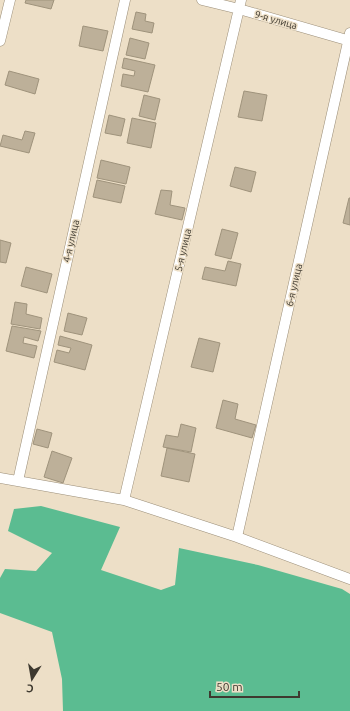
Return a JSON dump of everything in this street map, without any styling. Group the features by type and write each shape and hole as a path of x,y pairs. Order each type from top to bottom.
{"street":[{"path":"0,41 10,0"},
{"name":"4-я улица","path":"18,481 125,0"},
{"name":"9-я улица","path":"202,0 240,4 350,38"},
{"name":"5-я улица","path":"124,500 240,4"},
{"name":"6-я улица","path":"237,537 350,38"},
{"path":"0,478 124,500 237,537 350,579"}],"green space":[{"path":"41,506 120,527 101,570 161,590 175,585 179,548 258,565 342,589 350,594 350,711 63,711 62,679 52,632 0,613 0,578 5,569 36,571 52,553 8,531 14,509"}],"building":[{"path":"26,0 54,0 51,9 25,3"},
{"path":"136,12 146,14 145,21 154,23 152,33 132,29"},
{"path":"83,26 108,31 103,51 79,46"},
{"path":"130,38 149,43 145,59 126,55"},
{"path":"124,58 155,65 148,92 121,86 123,74 134,76 135,71 122,68"},
{"path":"9,71 39,79 35,94 5,85"},
{"path":"244,91 267,95 262,121 238,117"},
{"path":"144,95 160,99 155,120 139,116"},
{"path":"109,115 125,119 121,136 105,133"},
{"path":"132,118 156,123 151,148 127,143"},
{"path":"25,131 35,133 29,153 0,146 3,135 22,140"},
{"path":"101,160 130,167 126,184 97,178"},
{"path":"235,167 256,172 251,192 230,186"},
{"path":"97,180 125,186 121,203 93,197"},
{"path":"161,190 172,191 170,205 185,208 182,220 155,214"},
{"path":"350,198 350,225 343,223"},
{"path":"222,229 238,233 231,259 215,255"},
{"path":"0,240 11,243 6,263 0,262"},
{"path":"228,261 241,264 236,286 202,279 205,267 225,271"},
{"path":"26,267 52,274 47,293 21,286"},
{"path":"15,302 27,304 26,314 42,318 40,329 11,324"},
{"path":"68,313 87,318 82,335 64,331"},
{"path":"12,326 41,331 38,341 24,337 23,343 37,346 34,358 6,351"},
{"path":"60,336 92,345 85,370 54,362 57,350 69,353 71,348 58,345"},
{"path":"199,338 220,343 213,372 191,367"},
{"path":"223,400 238,404 235,419 256,425 252,438 216,428"},
{"path":"181,424 196,428 191,452 163,447 166,435 178,437"},
{"path":"37,429 52,433 48,448 33,444"},
{"path":"167,448 195,454 189,482 161,476"},
{"path":"52,451 72,458 63,483 44,477"}]}
